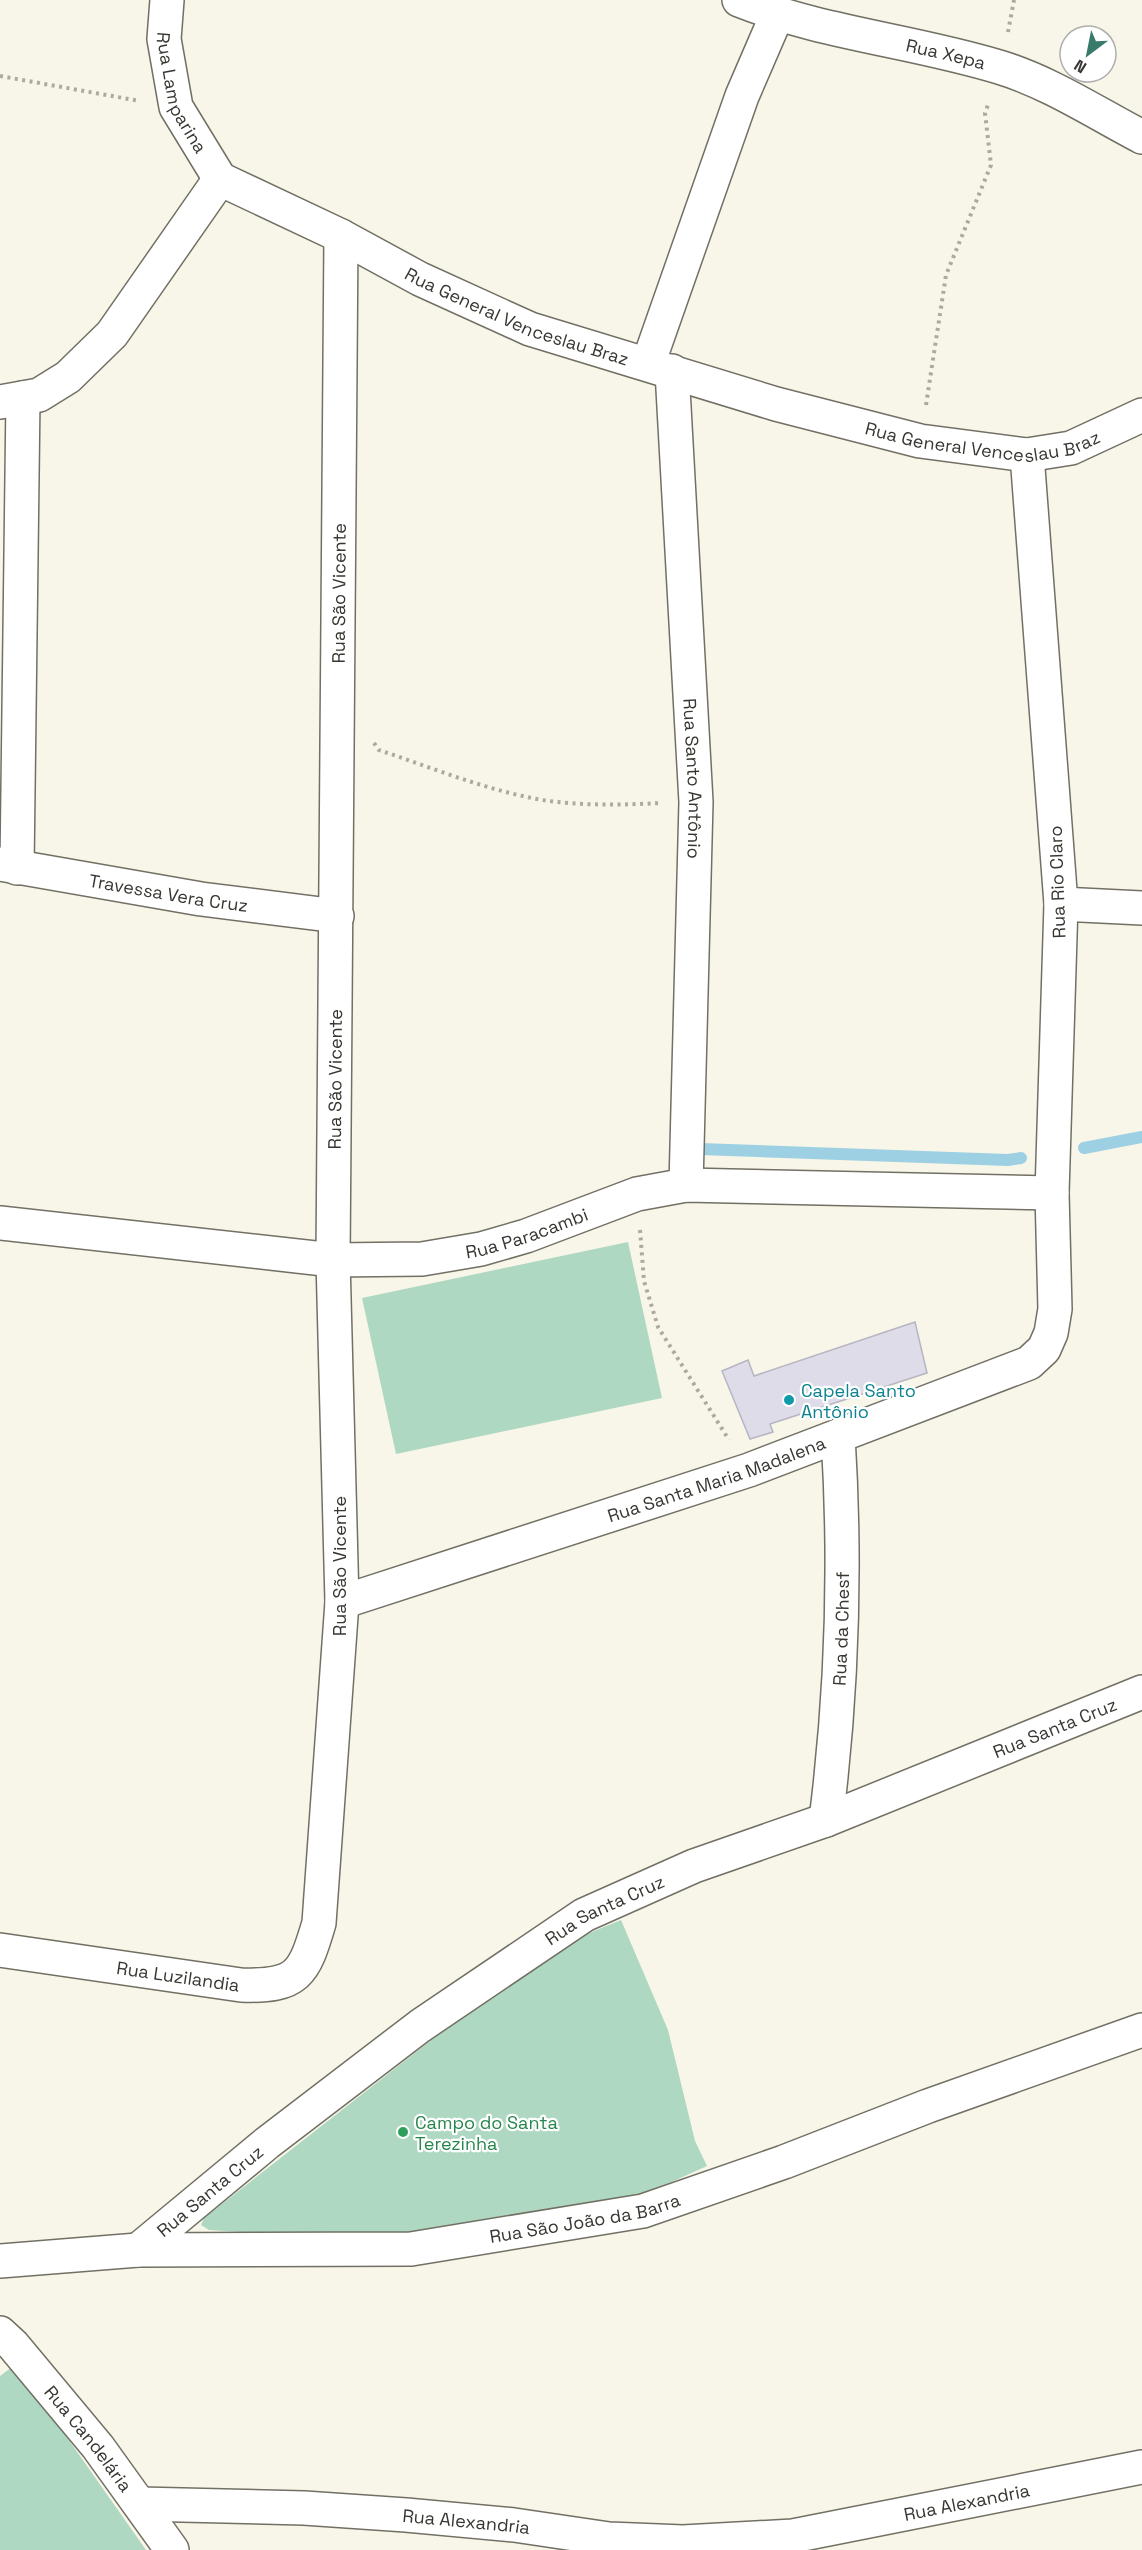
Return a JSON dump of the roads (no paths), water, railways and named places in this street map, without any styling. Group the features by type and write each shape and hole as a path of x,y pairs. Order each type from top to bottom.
{"street":[{"name":"Rua Lamparina","path":"167,0 164,39 176,107 220,179"},
{"name":"Rua Xepa","path":"739,0 777,15 881,37 1001,67 1069,98 1142,137"},
{"path":"660,368 742,96 777,15"},
{"path":"9,866 11,400 39,395 68,377 112,334 220,179"},
{"name":"Rua General Venceslau Braz","path":"220,179 341,236 420,279 530,329 776,404 920,441 1027,455 1071,448 1142,416"},
{"name":"Rua São Vicente","path":"319,1923 342,1602 333,1260 341,236"},
{"name":"Rua Santo Antônio","path":"660,368 696,802 686,1185"},
{"name":"Rua Rio Claro","path":"1027,455 1061,904 1052,1193 1055,1309"},
{"name":"Travessa Vera Cruz","path":"9,866 201,899 337,916"},
{"path":"1061,904 1142,908"},
{"name":"Rua Paracambi","path":"0,1222 333,1260 422,1259 481,1249 526,1236 637,1194 686,1185 1052,1193"},
{"name":"Rua Santa Maria Madalena","path":"342,1602 749,1470 1029,1363 1044,1349 1051,1333 1055,1309"},
{"name":"Rua da Chesf","path":"826,1820 835,1746 844,1529 838,1436"},
{"name":"Rua Santa Cruz","path":"138,2250 267,2143 420,2026 584,1915 694,1866 826,1820 1142,1692"},
{"name":"Rua Luzilandia","path":"0,1950 241,1985 272,1986 292,1978 309,1960 319,1923"},
{"name":"Rua São João da Barra","path":"0,2261 138,2250 411,2250 643,2211 784,2162 928,2106 1142,2030"},
{"name":"Rua Candelária","path":"0,2333 98,2447 172,2550"},
{"name":"Rua Alexandria","path":"140,2504 304,2508 517,2537 795,2543 1142,2467"}],"waterway":[{"path":"1084,1148 1142,1137"},
{"path":"700,1149 1008,1160 1021,1158"}],"place":[{"name":"Capela Santo Antônio","path":"789,1400"},
{"name":"Campo do Santa Terezinha","path":"403,2132"}]}
